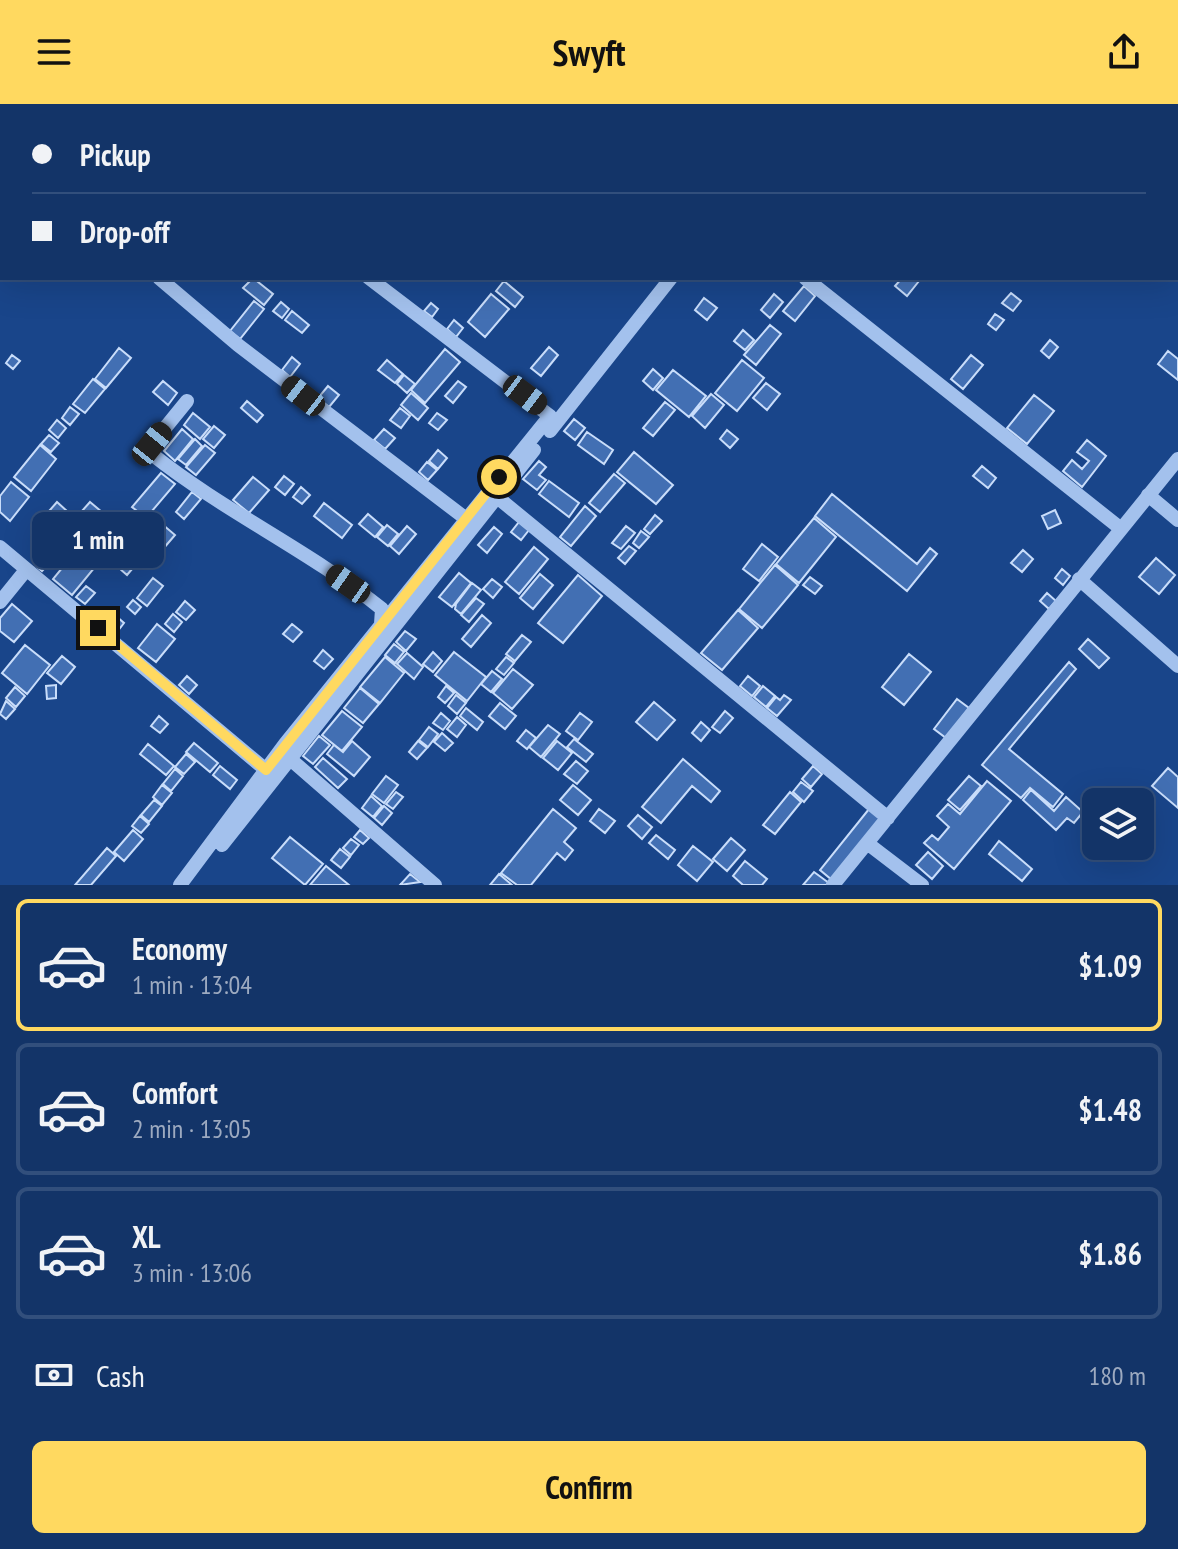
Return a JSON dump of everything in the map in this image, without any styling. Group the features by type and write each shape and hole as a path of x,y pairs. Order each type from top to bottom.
{"street":[{"path":"161,280 250,354 465,518"},
{"path":"180,885 381,624 550,416 372,280"},
{"path":"191,885 669,280"},
{"path":"808,280 1120,528"},
{"path":"187,401 152,444 153,455 230,510 306,554 369,599 382,609 381,624"},
{"path":"833,885 1178,459"},
{"path":"1148,495 1178,520"},
{"path":"497,497 888,818"},
{"path":"0,547 170,686 266,770"},
{"path":"0,602 26,570"},
{"path":"1079,579 1178,666"},
{"path":"289,758 435,885"},
{"path":"867,843 922,885"}],"building":[{"path":"251,280 256,280 273,294 264,305 243,288"},
{"path":"900,280 919,281 907,296 895,286"},
{"path":"504,281 523,297 515,307 496,291"},
{"path":"804,286 815,296 795,321 783,311"},
{"path":"1011,293 1021,301 1013,311 1002,303"},
{"path":"491,294 509,309 485,337 468,322"},
{"path":"774,294 783,302 770,318 761,310"},
{"path":"704,298 717,308 707,320 695,310"},
{"path":"254,301 264,309 240,339 230,331"},
{"path":"281,302 289,309 282,318 273,311"},
{"path":"431,303 438,309 432,317 424,311"},
{"path":"292,311 309,325 302,333 285,320"},
{"path":"995,314 1004,320 996,330 988,324"},
{"path":"454,320 463,328 456,337 447,329"},
{"path":"770,325 781,334 756,365 744,355"},
{"path":"743,330 754,340 745,350 734,341"},
{"path":"1050,340 1058,347 1049,358 1041,351"},
{"path":"549,347 558,355 541,376 531,368"},
{"path":"119,348 131,358 106,388 95,379"},
{"path":"445,349 460,362 425,403 411,390"},
{"path":"1168,351 1178,359 1178,380 1158,364"},
{"path":"12,355 20,361 13,369 6,363"},
{"path":"971,355 983,365 963,389 951,379"},
{"path":"292,357 300,364 290,377 282,370"},
{"path":"387,360 403,374 395,383 378,370"},
{"path":"742,360 764,378 737,411 715,393"},
{"path":"653,369 663,378 653,390 643,381"},
{"path":"673,370 706,396 689,417 656,390"},
{"path":"404,375 415,384 407,393 397,384"},
{"path":"93,379 105,389 85,413 73,404"},
{"path":"163,381 177,393 168,405 153,392"},
{"path":"458,381 466,387 453,403 445,396"},
{"path":"766,383 780,394 767,410 753,398"},
{"path":"328,386 339,395 329,407 318,398"},
{"path":"411,393 428,408 418,420 401,405"},
{"path":"711,394 724,405 705,428 692,416"},
{"path":"1034,395 1054,411 1027,444 1007,428"},
{"path":"247,401 263,415 257,422 241,408"},
{"path":"665,402 675,410 653,436 643,428"},
{"path":"70,407 79,414 70,425 62,418"},
{"path":"400,408 410,416 401,428 390,420"},
{"path":"193,413 210,427 200,439 184,425"},
{"path":"437,413 447,420 438,430 429,423"},
{"path":"574,419 585,428 575,440 564,431"},
{"path":"57,420 66,428 58,438 49,430"},
{"path":"214,426 225,435 214,448 203,439"},
{"path":"182,429 193,439 175,461 164,451"},
{"path":"384,429 395,438 385,449 374,440"},
{"path":"727,430 738,439 730,448 720,439"},
{"path":"587,432 613,450 604,464 578,445"},
{"path":"49,435 59,443 51,452 41,444"},
{"path":"195,439 202,446 186,465 178,459"},
{"path":"1087,440 1106,456 1082,487 1063,471 1072,460 1082,469 1089,461 1077,452"},
{"path":"40,445 56,459 31,491 14,477"},
{"path":"205,445 215,453 196,475 186,467"},
{"path":"438,450 447,458 438,469 429,461"},
{"path":"634,452 673,485 656,504 617,472"},
{"path":"539,461 546,467 539,475 546,480 537,490 523,479"},
{"path":"427,462 437,470 428,480 419,472"},
{"path":"982,466 996,478 988,488 973,476"},
{"path":"161,473 175,484 146,518 132,507"},
{"path":"614,474 625,483 600,512 589,503"},
{"path":"284,476 294,484 285,495 275,487"},
{"path":"253,477 269,490 249,513 233,500"},
{"path":"549,481 579,503 569,517 539,494"},
{"path":"11,482 29,497 10,521 0,512 0,496"},
{"path":"301,487 310,495 302,504 293,497"},
{"path":"192,492 201,499 184,519 176,512"},
{"path":"832,494 917,564 930,548 937,554 907,591 815,516"},
{"path":"57,502 68,512 62,520 50,510"},
{"path":"90,502 115,523 107,533 82,511"},
{"path":"324,503 352,525 342,538 314,516"},
{"path":"585,506 596,516 571,546 560,537"},
{"path":"1055,510 1061,523 1048,529 1042,516"},
{"path":"368,514 383,527 375,537 359,524"},
{"path":"655,515 662,521 650,534 644,529"},
{"path":"814,518 836,537 799,583 776,564"},
{"path":"519,522 529,530 521,540 511,532"},
{"path":"121,523 130,531 121,543 111,535"},
{"path":"162,524 175,535 151,563 138,552"},
{"path":"387,525 398,534 388,546 377,537"},
{"path":"407,526 416,534 399,554 390,546"},
{"path":"626,526 635,533 621,549 612,543"},
{"path":"494,527 502,534 487,553 478,545"},
{"path":"98,528 119,546 106,561 85,543"},
{"path":"641,531 649,537 639,548 633,543"},
{"path":"762,544 778,557 759,581 743,569"},
{"path":"81,545 100,561 72,595 53,579"},
{"path":"629,546 636,551 625,564 618,558"},
{"path":"534,547 548,559 519,594 505,582"},
{"path":"1023,550 1033,559 1022,572 1011,563"},
{"path":"45,554 52,560 42,571 36,566"},
{"path":"131,556 138,562 127,575 120,569"},
{"path":"1156,558 1175,575 1159,594 1139,577"},
{"path":"775,565 798,585 762,628 739,609"},
{"path":"1062,569 1070,576 1063,585 1055,578"},
{"path":"459,573 471,583 452,607 439,597"},
{"path":"540,574 553,585 533,609 520,598"},
{"path":"578,575 602,596 563,643 538,623"},
{"path":"810,577 822,586 815,594 803,585"},
{"path":"153,578 163,586 147,606 137,598"},
{"path":"492,579 502,587 493,598 483,589"},
{"path":"472,583 481,590 461,614 455,609 456,604"},
{"path":"86,586 95,593 85,604 76,597"},
{"path":"1047,593 1056,601 1049,609 1040,601"},
{"path":"476,598 484,604 469,622 461,615"},
{"path":"133,600 141,607 135,614 127,607"},
{"path":"185,601 195,610 186,620 176,612"},
{"path":"12,604 32,621 14,642 0,631 0,618"},
{"path":"738,610 758,628 722,670 701,653"},
{"path":"173,614 182,622 174,632 165,624"},
{"path":"482,615 491,623 471,647 462,639"},
{"path":"116,616 124,623 117,632 109,625"},
{"path":"157,624 175,639 156,662 138,648"},
{"path":"292,624 302,632 293,642 283,634"},
{"path":"405,631 416,639 406,651 396,642"},
{"path":"522,635 531,642 515,661 506,654"},
{"path":"1088,639 1109,658 1099,668 1079,649"},
{"path":"394,644 404,652 395,663 385,655"},
{"path":"25,645 50,665 27,694 2,673"},
{"path":"323,650 333,659 324,669 314,661"},
{"path":"433,652 442,661 433,672 423,664"},
{"path":"454,652 486,677 467,701 435,675"},
{"path":"407,653 423,667 414,679 397,664"},
{"path":"909,654 931,672 904,705 882,687"},
{"path":"62,656 75,667 61,684 47,673"},
{"path":"385,657 404,673 380,703 360,687"},
{"path":"506,657 514,663 504,675 496,669"},
{"path":"1069,662 1076,669 1009,749 1063,794 1053,807 1030,788 1021,798 982,765"},
{"path":"513,669 533,685 512,709 493,693"},
{"path":"492,671 502,679 491,692 481,684"},
{"path":"187,676 197,685 189,694 179,685"},
{"path":"748,676 760,686 752,696 740,686"},
{"path":"56,685 56,698 47,699 46,686"},
{"path":"446,686 454,693 445,703 438,697"},
{"path":"763,686 775,696 766,707 754,697"},
{"path":"15,687 25,696 16,707 6,698"},
{"path":"360,688 379,704 363,723 344,708"},
{"path":"456,695 466,703 457,714 448,706"},
{"path":"784,695 791,700 777,716 767,708 776,697 780,700"},
{"path":"957,699 969,708 946,738 934,729"},
{"path":"6,701 15,709 6,719 0,714"},
{"path":"654,702 675,720 657,740 636,722"},
{"path":"500,703 516,716 505,729 489,716"},
{"path":"466,708 483,722 477,730 460,716"},
{"path":"342,711 362,727 342,751 322,735"},
{"path":"725,711 733,718 720,733 712,727"},
{"path":"441,713 450,721 443,730 433,723"},
{"path":"580,713 592,722 578,740 566,731"},
{"path":"159,716 168,724 160,733 151,726"},
{"path":"457,717 466,725 457,737 447,729"},
{"path":"701,722 710,730 701,741 692,733"},
{"path":"548,725 560,734 541,757 529,747"},
{"path":"429,727 438,734 428,747 419,740"},
{"path":"526,730 536,738 527,749 517,741"},
{"path":"442,733 453,743 445,751 434,742"},
{"path":"319,736 330,745 313,764 303,756"},
{"path":"574,739 593,754 586,762 567,747"},
{"path":"352,741 370,757 354,776 327,754 334,745 343,752"},
{"path":"418,741 427,748 417,759 409,752"},
{"path":"557,741 572,753 558,770 543,758"},
{"path":"194,743 218,763 210,772 186,752"},
{"path":"148,744 174,766 166,775 140,754"},
{"path":"186,754 195,762 184,774 175,767"},
{"path":"323,758 347,779 338,788 315,767"},
{"path":"683,759 720,791 711,802 692,786 661,823 642,807"},
{"path":"576,761 588,771 577,784 564,774"},
{"path":"220,766 237,780 230,789 213,775"},
{"path":"813,766 822,774 811,787 802,779"},
{"path":"1168,768 1178,777 1178,808 1152,786"},
{"path":"175,769 183,776 171,791 163,784"},
{"path":"386,776 398,785 384,803 372,794"},
{"path":"969,776 981,786 960,810 948,800"},
{"path":"987,781 1011,801 954,869 924,843 932,835 938,840 949,827 937,816 948,804 960,814"},
{"path":"801,782 813,791 804,802 793,792"},
{"path":"162,785 172,793 162,805 153,797"},
{"path":"573,785 591,800 578,815 560,800"},
{"path":"1031,790 1054,811 1066,797 1082,813 1074,823 1067,818 1056,830 1023,800"},
{"path":"396,792 403,797 393,809 386,804"},
{"path":"790,792 801,802 775,834 763,825"},
{"path":"371,796 382,806 373,817 362,808"},
{"path":"154,800 162,806 149,822 141,815"},
{"path":"384,806 392,813 382,825 374,818"},
{"path":"553,809 576,828 564,842 573,850 565,860 557,853 531,885 517,885 501,873"},
{"path":"599,809 615,821 605,833 590,821"},
{"path":"869,809 882,819 832,880 820,870"},
{"path":"638,815 652,827 642,839 628,826"},
{"path":"140,816 149,824 141,833 132,826"},
{"path":"133,830 143,839 124,861 114,852"},
{"path":"360,830 369,838 363,844 354,837"},
{"path":"656,835 675,850 668,859 649,843"},
{"path":"290,837 323,864 305,885 272,858"},
{"path":"731,838 745,850 727,871 713,859"},
{"path":"351,839 359,845 351,855 343,848"},
{"path":"999,841 1032,869 1022,881 989,854"},
{"path":"693,846 713,862 697,881 678,865"},
{"path":"107,848 116,856 91,885 75,885"},
{"path":"340,849 350,857 341,868 331,860"},
{"path":"928,852 943,866 932,879 916,865"},
{"path":"745,861 767,879 762,885 743,885 733,876"},
{"path":"326,866 349,885 310,885"},
{"path":"814,872 829,883 803,885"},
{"path":"410,874 420,882 400,885"},
{"path":"499,874 512,885 490,885"}],"route":[{"path":"98,628 266,770 499,477"}]}
